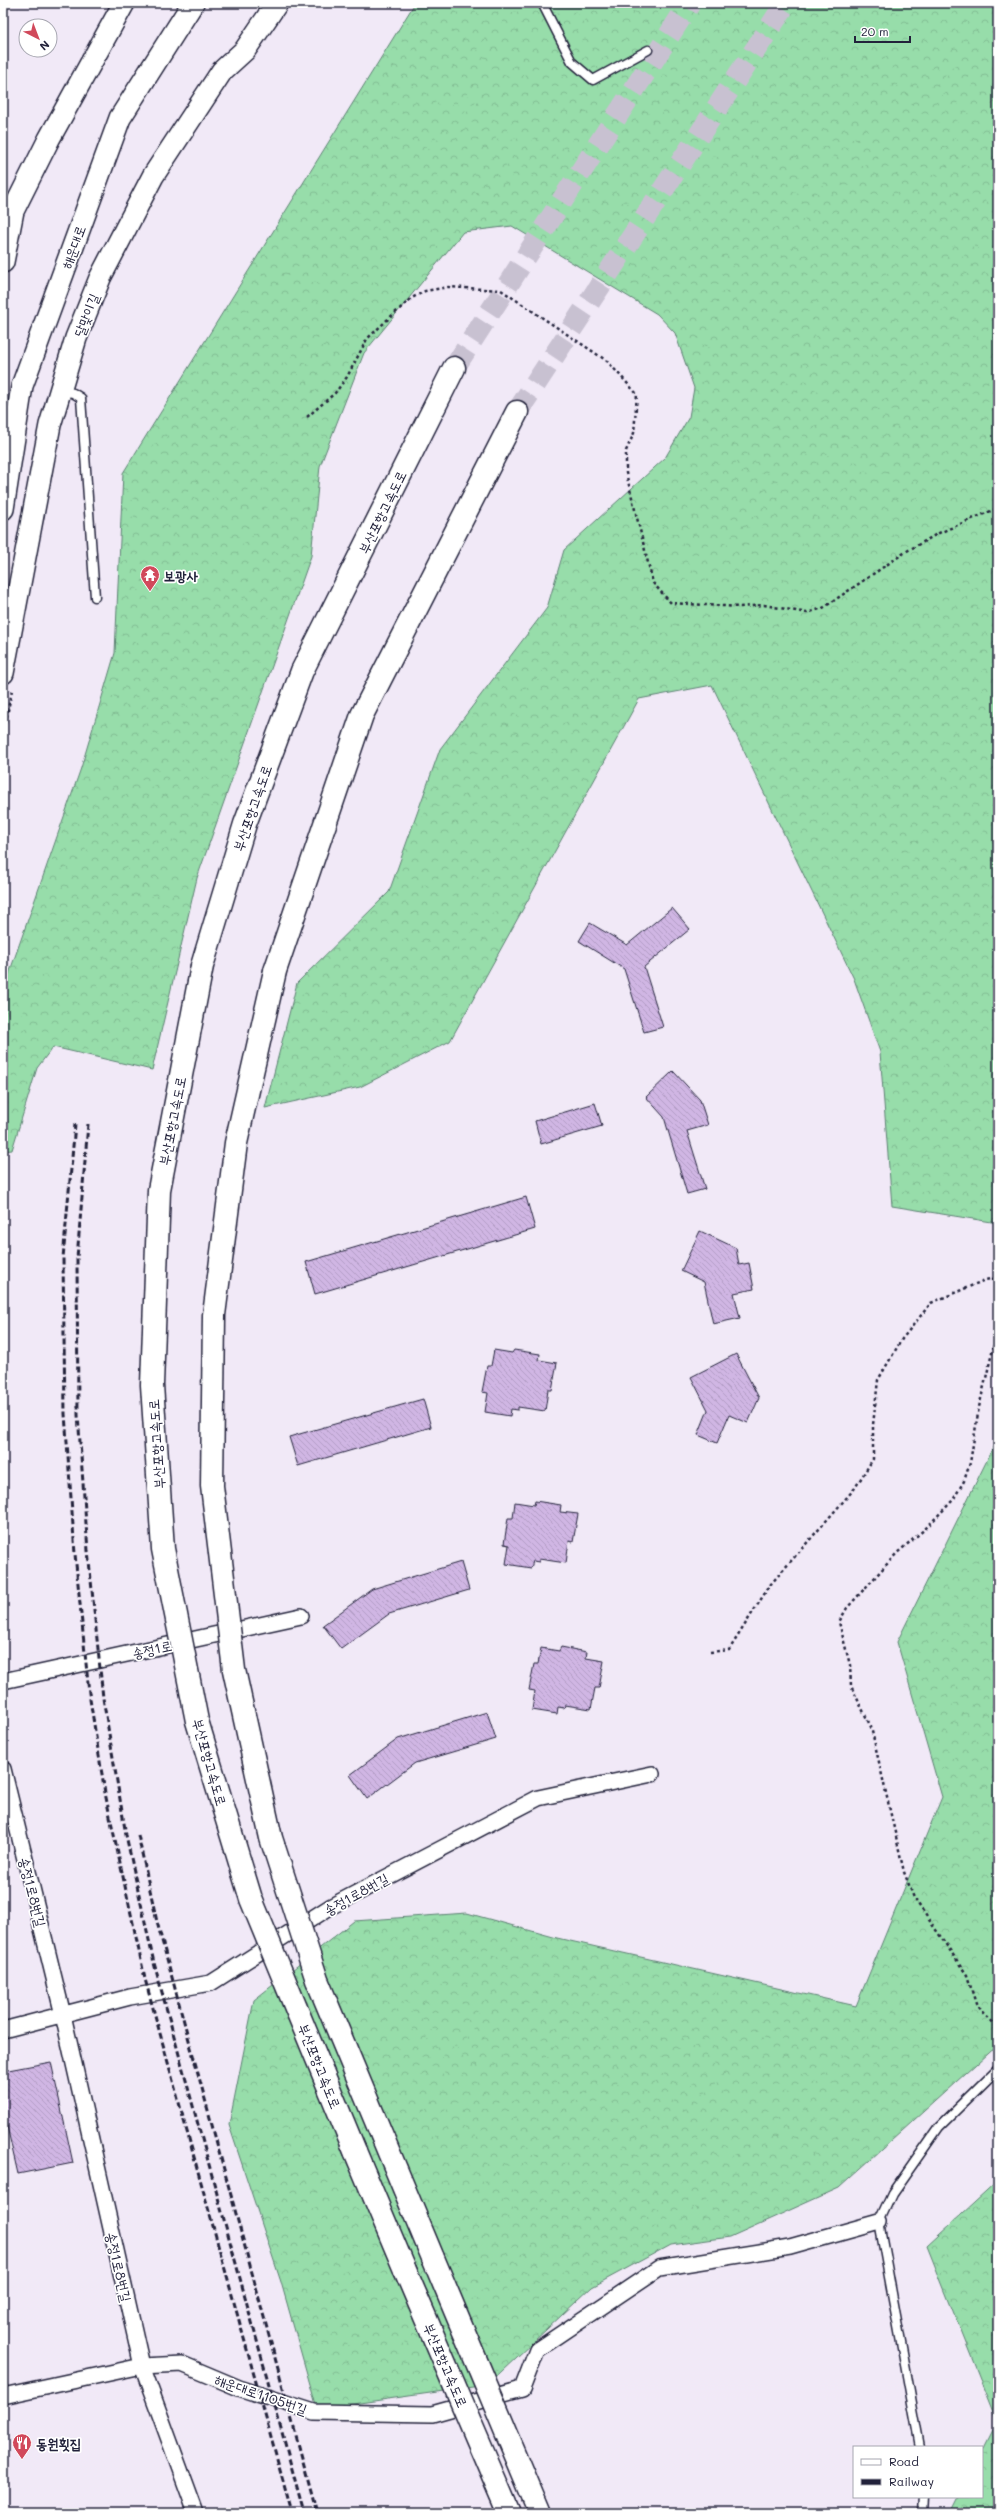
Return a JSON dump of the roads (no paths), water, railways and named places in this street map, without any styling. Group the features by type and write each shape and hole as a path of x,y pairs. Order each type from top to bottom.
{"highway":[{"name":"부산포항고속도로","path":"454,368 302,671 245,824 202,966 159,1190 152,1385 163,1549 197,1721 251,1899 405,2270 509,2513"},
{"path":"517,412 362,716 275,971 236,1143 214,1315 212,1486 234,1670 271,1838 317,1980 540,2513"}],"main road":[{"path":"3,262 13,211 49,138 124,3"},
{"name":"해운대로","path":"3,509 22,386 120,118 193,3"},
{"name":"달맞이길","path":"3,673 33,508 60,390 76,338 100,278 153,176 222,71 245,50 277,3"}],"street":[{"name":"송정1로","path":"3,1681 301,1616"},
{"name":"송정1로8번길","path":"3,1769 63,2015 142,2366 196,2513"},
{"name":"송정1로8번길","path":"63,2015 130,1997 211,1983 330,1907 538,1798 652,1774"},
{"path":"3,2030 63,2015"},
{"name":"해운대로1105번길","path":"3,2396 142,2366 182,2364 239,2388 314,2412 432,2414 522,2389 537,2350 659,2268 790,2247 879,2222"}],"lane":[{"path":"542,3 572,62 593,80 648,50"},
{"path":"60,390 73,393 80,398 95,597"},
{"path":"920,2446 879,2222 892,2194 939,2127 998,2069"},
{"path":"923,2513 924,2498"}],"tunnel":[{"path":"454,368 690,3"},
{"path":"517,412 786,3"}],"railway":[{"path":"75,1124 63,1258 65,1414 75,1554 89,1693 105,1793 145,1979 292,2513"},
{"path":"88,1124 77,1258 78,1415 88,1551 103,1698 126,1835 154,1963 304,2513"},
{"path":"138,1835 157,1922 317,2513"}],"place":[{"name":"보광사","path":"150,592"},
{"name":"동원횟집","path":"22,2460"}]}
